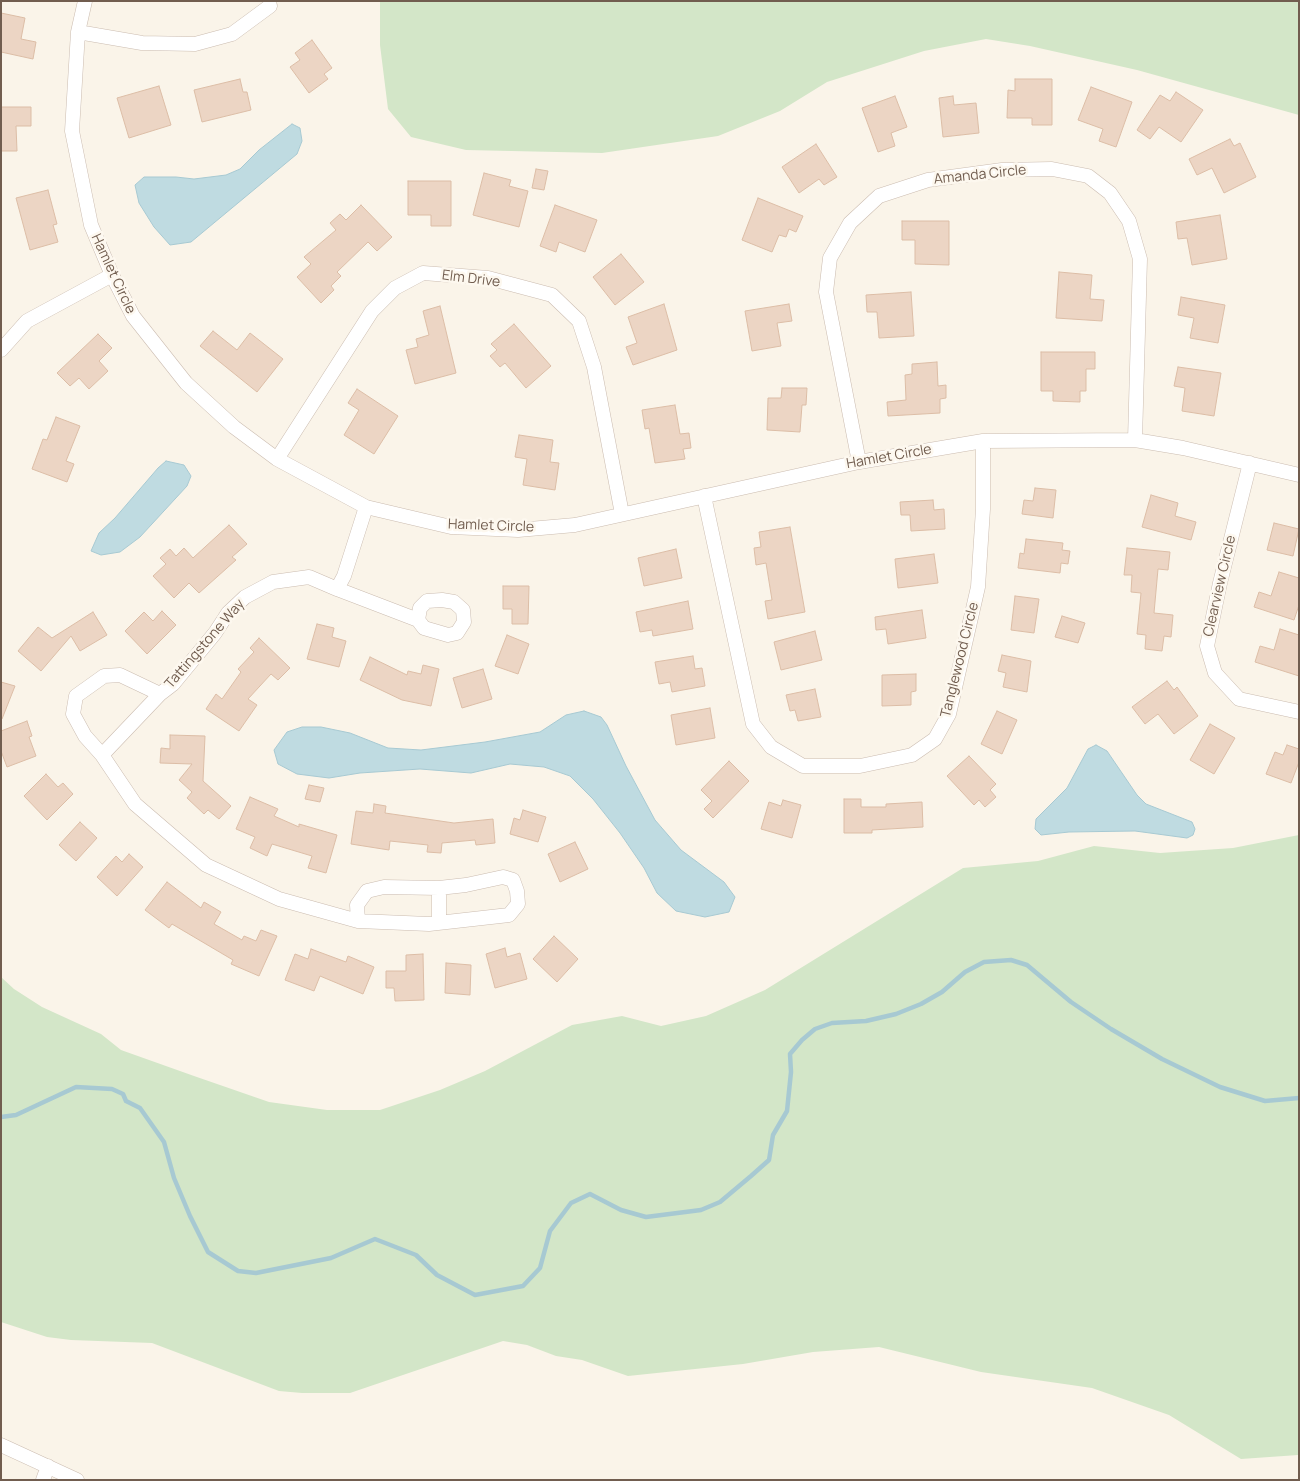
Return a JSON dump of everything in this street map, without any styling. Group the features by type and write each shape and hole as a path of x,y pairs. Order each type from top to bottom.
{"street":[{"name":"Hamlet Circle","path":"85,1 78,32 72,131 91,225 132,316 186,383 234,427 277,459 366,507 451,527 518,530 575,525 859,462 983,441 1135,440 1183,448 1299,475"},
{"path":"78,32 142,43 196,44 232,34 270,6"},
{"name":"Amanda Circle","path":"859,462 826,292 830,258 850,223 879,196 928,180 1002,170 1052,169 1088,176 1110,193 1129,221 1140,259 1135,440"},
{"name":"Elm Drive","path":"277,459 372,311 395,288 424,273 488,278 552,295 579,321 594,367 622,514"},
{"path":"1,350 27,321 112,275"},
{"name":"Tanglewood Circle","path":"704,496 753,724 771,748 803,766 860,766 912,755 935,739 949,714 978,587 983,509 983,441"},
{"name":"Clearview Circle","path":"1250,463 1206,646 1215,673 1239,699 1299,712"},
{"path":"336,589 344,576 366,507"},
{"name":"Tattingstone Way","path":"102,755 160,694 173,684 228,613 245,597 273,582 309,578 418,620"},
{"name":"Tattingstone Way","path":"160,694 120,675 104,676 76,696 73,714 85,736 102,755 135,804 206,865 279,900 358,921 440,924 509,915 518,904 517,891 513,880 503,877 466,885 439,888 384,887 367,891 357,905 358,921"},
{"path":"439,888 440,924"},
{"path":"1,1445 77,1480"},
{"path":"43,1480 48,1466"}],"green space":[{"path":"380,1 1299,1 1299,115 1137,70 1030,46 986,39 924,51 827,82 780,111 718,136 602,153 466,150 411,137 388,109 380,45"},
{"path":"1299,835 1298,1455 1241,1459 1169,1415 1092,1388 981,1372 879,1347 813,1352 743,1364 628,1376 582,1360 556,1356 527,1345 503,1341 350,1393 302,1393 279,1391 152,1343 71,1340 47,1337 1,1322 1,977 14,989 42,1007 101,1034 121,1050 194,1076 269,1102 327,1110 380,1110 440,1090 485,1071 572,1025 622,1016 661,1026 706,1016 765,990 963,868 1038,861 1094,846 1160,853 1233,848"}],"water":[{"path":"292,124 300,128 302,141 297,154 191,242 170,245 154,227 139,203 135,185 144,177 194,179 226,175 240,169 259,150"},
{"path":"166,461 184,465 191,476 187,486 140,537 120,552 101,555 91,551 99,533"},
{"path":"584,711 601,717 607,725 626,766 655,820 681,850 724,882 735,897 729,912 705,917 676,911 657,893 644,868 620,833 593,799 570,776 544,767 510,764 471,773 420,769 360,773 329,778 297,774 278,764 274,750 287,732 302,727 321,727 350,733 388,748 421,750 485,742 540,732 566,715"},
{"path":"1096,745 1107,751 1137,795 1146,804 1192,822 1195,829 1193,835 1187,838 1135,831 1069,832 1041,835 1035,829 1036,819 1067,788 1088,749"}],"building":[{"path":"1,13 25,18 21,39 36,42 33,59 1,52"},
{"path":"312,40 332,68 324,74 328,79 309,93 290,67 300,60 295,53"},
{"path":"240,79 243,92 247,92 251,110 202,122 194,90"},
{"path":"1015,79 1052,79 1052,125 1032,125 1032,118 1007,118 1008,90 1015,91"},
{"path":"159,86 171,125 129,138 117,98"},
{"path":"1091,87 1132,102 1116,147 1099,141 1103,129 1078,120"},
{"path":"1176,92 1203,110 1181,142 1159,127 1150,139 1137,130 1160,95 1170,101"},
{"path":"895,96 907,127 891,133 895,146 878,152 862,108"},
{"path":"953,96 954,105 976,103 979,133 943,137 939,98"},
{"path":"1,107 31,107 31,126 16,126 17,151 1,151"},
{"path":"1230,139 1234,146 1240,143 1256,177 1224,193 1212,168 1197,175 1189,159"},
{"path":"816,144 837,177 824,185 819,179 799,193 782,167"},
{"path":"536,169 548,171 544,190 532,188"},
{"path":"484,173 511,180 509,186 528,191 519,227 473,215"},
{"path":"408,181 451,181 451,226 431,226 431,215 408,215"},
{"path":"48,190 57,224 53,225 58,242 30,250 16,198"},
{"path":"758,198 803,216 796,232 789,229 786,237 779,235 772,252 742,240"},
{"path":"361,205 392,237 377,251 368,242 337,272 341,276 331,286 334,290 321,303 297,277 311,264 304,257 336,230 330,223 340,214 346,220"},
{"path":"555,205 597,220 585,252 559,242 556,252 540,246"},
{"path":"1220,215 1227,259 1192,265 1187,238 1178,239 1176,222"},
{"path":"902,221 949,221 949,265 915,264 915,240 902,240"},
{"path":"621,254 644,282 615,305 593,277"},
{"path":"1059,272 1092,275 1090,299 1104,300 1102,321 1056,318"},
{"path":"911,292 914,336 879,338 877,312 867,312 866,295"},
{"path":"1181,297 1225,305 1218,343 1190,338 1194,318 1178,315"},
{"path":"664,304 677,350 633,365 626,347 637,343 628,317"},
{"path":"789,304 792,321 777,323 781,346 752,351 745,311"},
{"path":"440,306 456,373 415,384 406,350 418,347 416,339 429,335 423,311"},
{"path":"514,324 551,366 526,388 505,363 500,367 490,356 497,350 491,344"},
{"path":"213,331 237,350 250,333 283,359 257,392 200,346"},
{"path":"98,334 112,348 99,361 108,371 89,389 79,378 70,386 57,373"},
{"path":"1041,352 1095,352 1095,369 1086,369 1086,391 1080,391 1080,402 1053,401 1053,391 1041,391"},
{"path":"937,362 938,386 946,385 946,398 940,399 940,413 888,416 887,402 906,400 905,375 912,374 912,364"},
{"path":"1178,367 1221,373 1214,416 1182,411 1185,388 1174,386"},
{"path":"782,388 807,388 806,405 802,405 800,432 767,430 768,398 781,398"},
{"path":"357,389 398,416 374,454 344,435 359,410 348,403"},
{"path":"675,405 680,434 689,433 691,448 683,449 685,459 655,463 649,428 645,429 642,410"},
{"path":"56,417 80,426 66,461 74,464 67,482 32,469 43,439 47,440"},
{"path":"519,435 553,440 550,462 559,463 555,490 523,485 527,459 515,457"},
{"path":"1035,488 1056,490 1053,518 1022,514 1024,500 1033,501"},
{"path":"1151,495 1178,503 1175,516 1196,522 1191,540 1142,527"},
{"path":"933,500 934,510 944,509 945,529 911,531 910,515 901,515 900,502"},
{"path":"1274,523 1299,529 1293,556 1267,550"},
{"path":"229,525 247,544 232,557 236,560 199,593 189,583 174,598 153,576 166,564 160,558 170,549 176,556 184,548 193,558"},
{"path":"790,527 805,612 768,619 765,601 772,600 766,563 756,565 754,548 761,547 759,532"},
{"path":"1026,539 1063,543 1062,550 1070,551 1068,564 1061,563 1060,573 1018,568 1020,553 1024,554"},
{"path":"1127,548 1170,552 1168,570 1158,569 1154,613 1173,615 1171,637 1164,636 1162,651 1145,649 1146,635 1137,634 1141,593 1131,592 1132,575 1124,575"},
{"path":"676,549 682,578 644,586 638,558"},
{"path":"934,554 938,583 898,588 895,559"},
{"path":"1279,572 1299,578 1299,605 1294,620 1254,607 1259,592 1271,596"},
{"path":"503,586 529,586 528,624 512,624 512,609 503,609"},
{"path":"1015,596 1039,599 1034,633 1011,630"},
{"path":"688,601 693,629 653,636 652,630 640,632 636,612"},
{"path":"922,610 926,638 888,644 886,629 876,630 875,617"},
{"path":"162,611 176,625 147,654 125,631 144,612 153,621"},
{"path":"93,612 107,635 80,651 71,636 41,671 18,651 38,627 52,638"},
{"path":"1062,616 1085,623 1078,643 1055,637"},
{"path":"317,624 334,628 332,637 346,641 339,667 307,659"},
{"path":"1280,629 1299,635 1299,676 1255,662 1260,646 1274,650"},
{"path":"815,631 822,660 781,670 774,642"},
{"path":"507,635 529,644 518,674 495,666"},
{"path":"259,638 290,668 278,680 271,674 248,699 257,705 239,731 206,709 216,694 222,699 241,672 238,669 254,652 250,648"},
{"path":"1002,655 1031,661 1027,692 1003,687 1006,673 998,671"},
{"path":"693,656 695,669 702,668 705,686 672,692 670,682 659,684 655,662"},
{"path":"370,657 407,675 408,671 421,674 423,665 439,669 431,706 402,700 360,680"},
{"path":"483,669 492,699 462,708 453,678"},
{"path":"916,674 916,691 911,692 911,705 882,706 882,675"},
{"path":"1167,681 1174,690 1177,687 1198,716 1174,734 1158,714 1145,724 1132,707"},
{"path":"1,682 15,686 2,719 1,719"},
{"path":"815,689 821,717 798,721 795,710 790,711 786,695"},
{"path":"710,708 715,738 676,745 671,715"},
{"path":"997,711 1017,720 1002,754 981,744"},
{"path":"27,721 32,736 29,737 36,756 7,767 1,751 1,731"},
{"path":"1210,724 1235,738 1214,774 1190,760"},
{"path":"170,735 205,736 203,781 231,806 219,819 208,810 204,814 187,798 192,792 179,780 192,764 160,763 161,748 170,749"},
{"path":"1287,745 1299,749 1299,762 1291,783 1266,774 1275,752 1283,755"},
{"path":"969,756 996,784 990,790 996,797 985,807 979,800 974,805 947,776"},
{"path":"729,761 749,781 713,818 704,809 712,801 701,790"},
{"path":"46,774 58,787 63,783 73,794 47,820 24,796"},
{"path":"309,785 324,788 320,802 305,799"},
{"path":"250,797 278,809 274,816 299,827 299,824 337,835 326,873 308,868 312,856 272,844 267,856 250,848 255,837 236,829"},
{"path":"844,799 861,799 861,807 886,807 886,804 922,802 923,827 872,830 872,833 844,833"},
{"path":"783,800 801,805 792,838 761,829 769,802 781,806"},
{"path":"374,804 386,806 385,813 454,823 493,819 495,843 476,845 475,840 442,843 441,853 427,852 428,845 390,841 389,850 351,844 356,811 373,813"},
{"path":"523,810 546,817 538,842 510,834 514,818 520,820"},
{"path":"80,822 97,838 76,861 59,845"},
{"path":"575,842 588,869 560,882 548,854"},
{"path":"129,854 143,867 117,896 97,877 116,856 122,862"},
{"path":"167,882 201,908 204,902 221,912 214,924 242,940 244,936 256,941 261,930 277,936 259,976 231,964 233,960 172,924 169,928 145,910"},
{"path":"554,936 578,959 557,982 533,959"},
{"path":"505,948 507,957 520,953 527,979 495,988 486,954"},
{"path":"311,949 346,962 348,956 374,967 363,994 320,976 314,991 285,980 295,954 308,959"},
{"path":"423,954 424,1000 395,1001 394,988 386,988 386,971 406,971 406,955"},
{"path":"446,963 471,965 470,995 445,993"}],"waterway":[{"path":"1,1117 16,1115 76,1087 112,1089 123,1094 126,1101 140,1108 164,1142 174,1178 208,1252 238,1271 256,1273 331,1258 375,1239 416,1255 437,1275 475,1295 523,1286 540,1268 550,1231 571,1203 590,1194 621,1210 646,1217 701,1210 720,1202 769,1160 773,1135 787,1111 791,1072 790,1054 802,1040 815,1029 832,1023 866,1021 896,1014 921,1004 942,992 965,972 984,962 1011,960 1027,965 1071,1002 1111,1029 1162,1059 1220,1087 1265,1101 1299,1098"}]}
